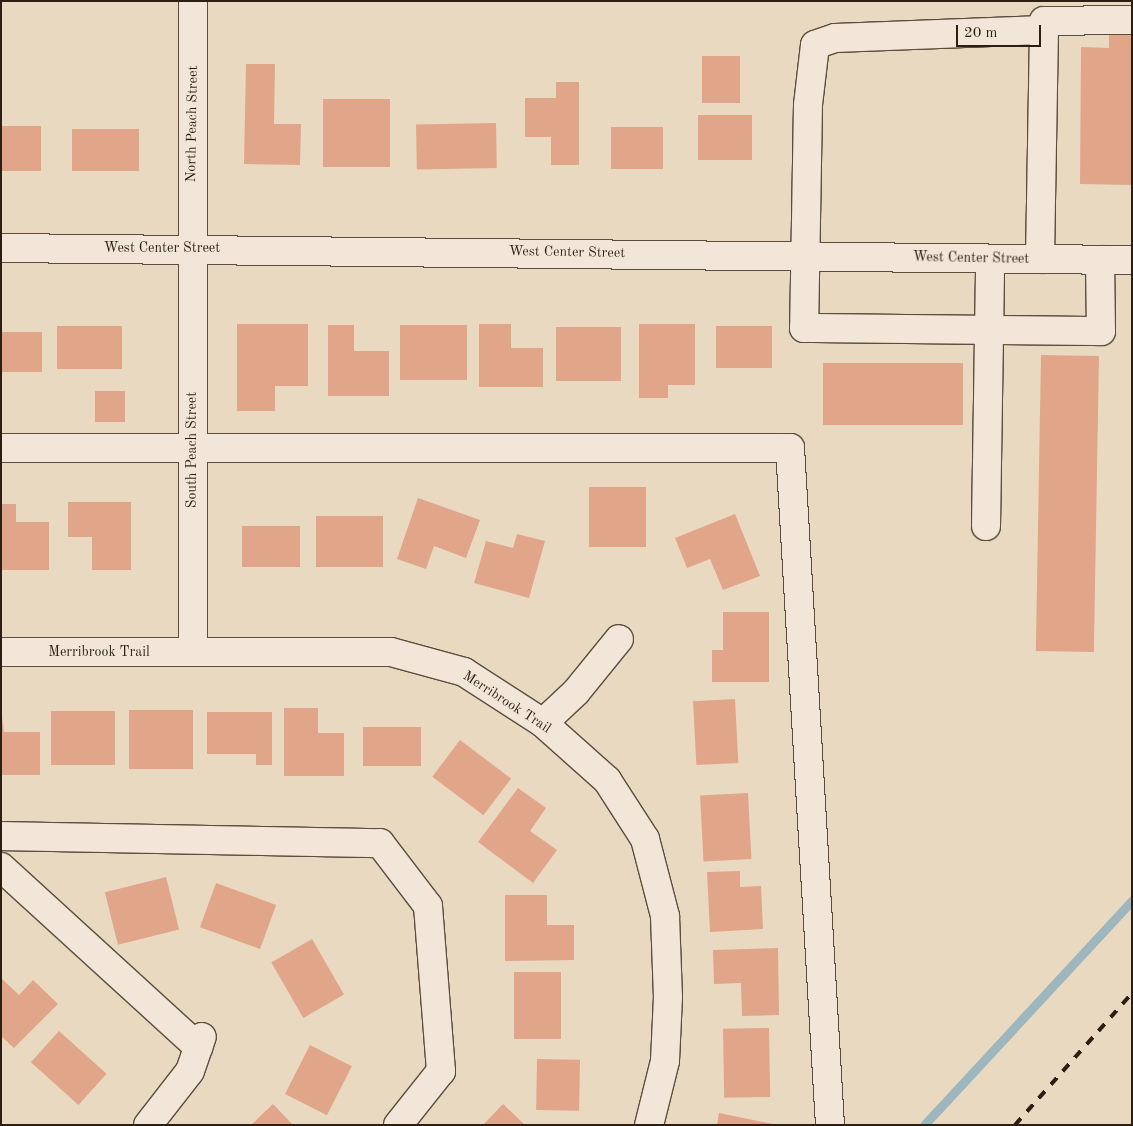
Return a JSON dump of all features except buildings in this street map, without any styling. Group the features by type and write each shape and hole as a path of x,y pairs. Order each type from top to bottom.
{"street":[{"name":"North Peach Street","path":"190,247 193,1"},
{"path":"1040,259 1044,21 1132,20"},
{"path":"1043,30 835,38 815,45 808,105 804,328 1101,331 1100,260"},
{"name":"West Center Street","path":"1,248 190,247 1132,260"},
{"name":"South Peach Street","path":"190,247 193,652"},
{"path":"986,526 990,258"},
{"path":"1,448 192,445 790,448 830,1125"},
{"path":"542,723 576,692 619,639"},
{"name":"Merribrook Trail","path":"1,652 391,652 464,672 542,723 607,780 645,839 665,916 668,997 665,1061 649,1125"},
{"path":"1,836 380,843 428,906 441,1071 398,1125"},
{"path":"1,867 200,1042 190,1072 148,1125"}],"waterway":[{"path":"924,1125 1132,900"}],"railway":[{"path":"1015,1125 1132,993"}]}
